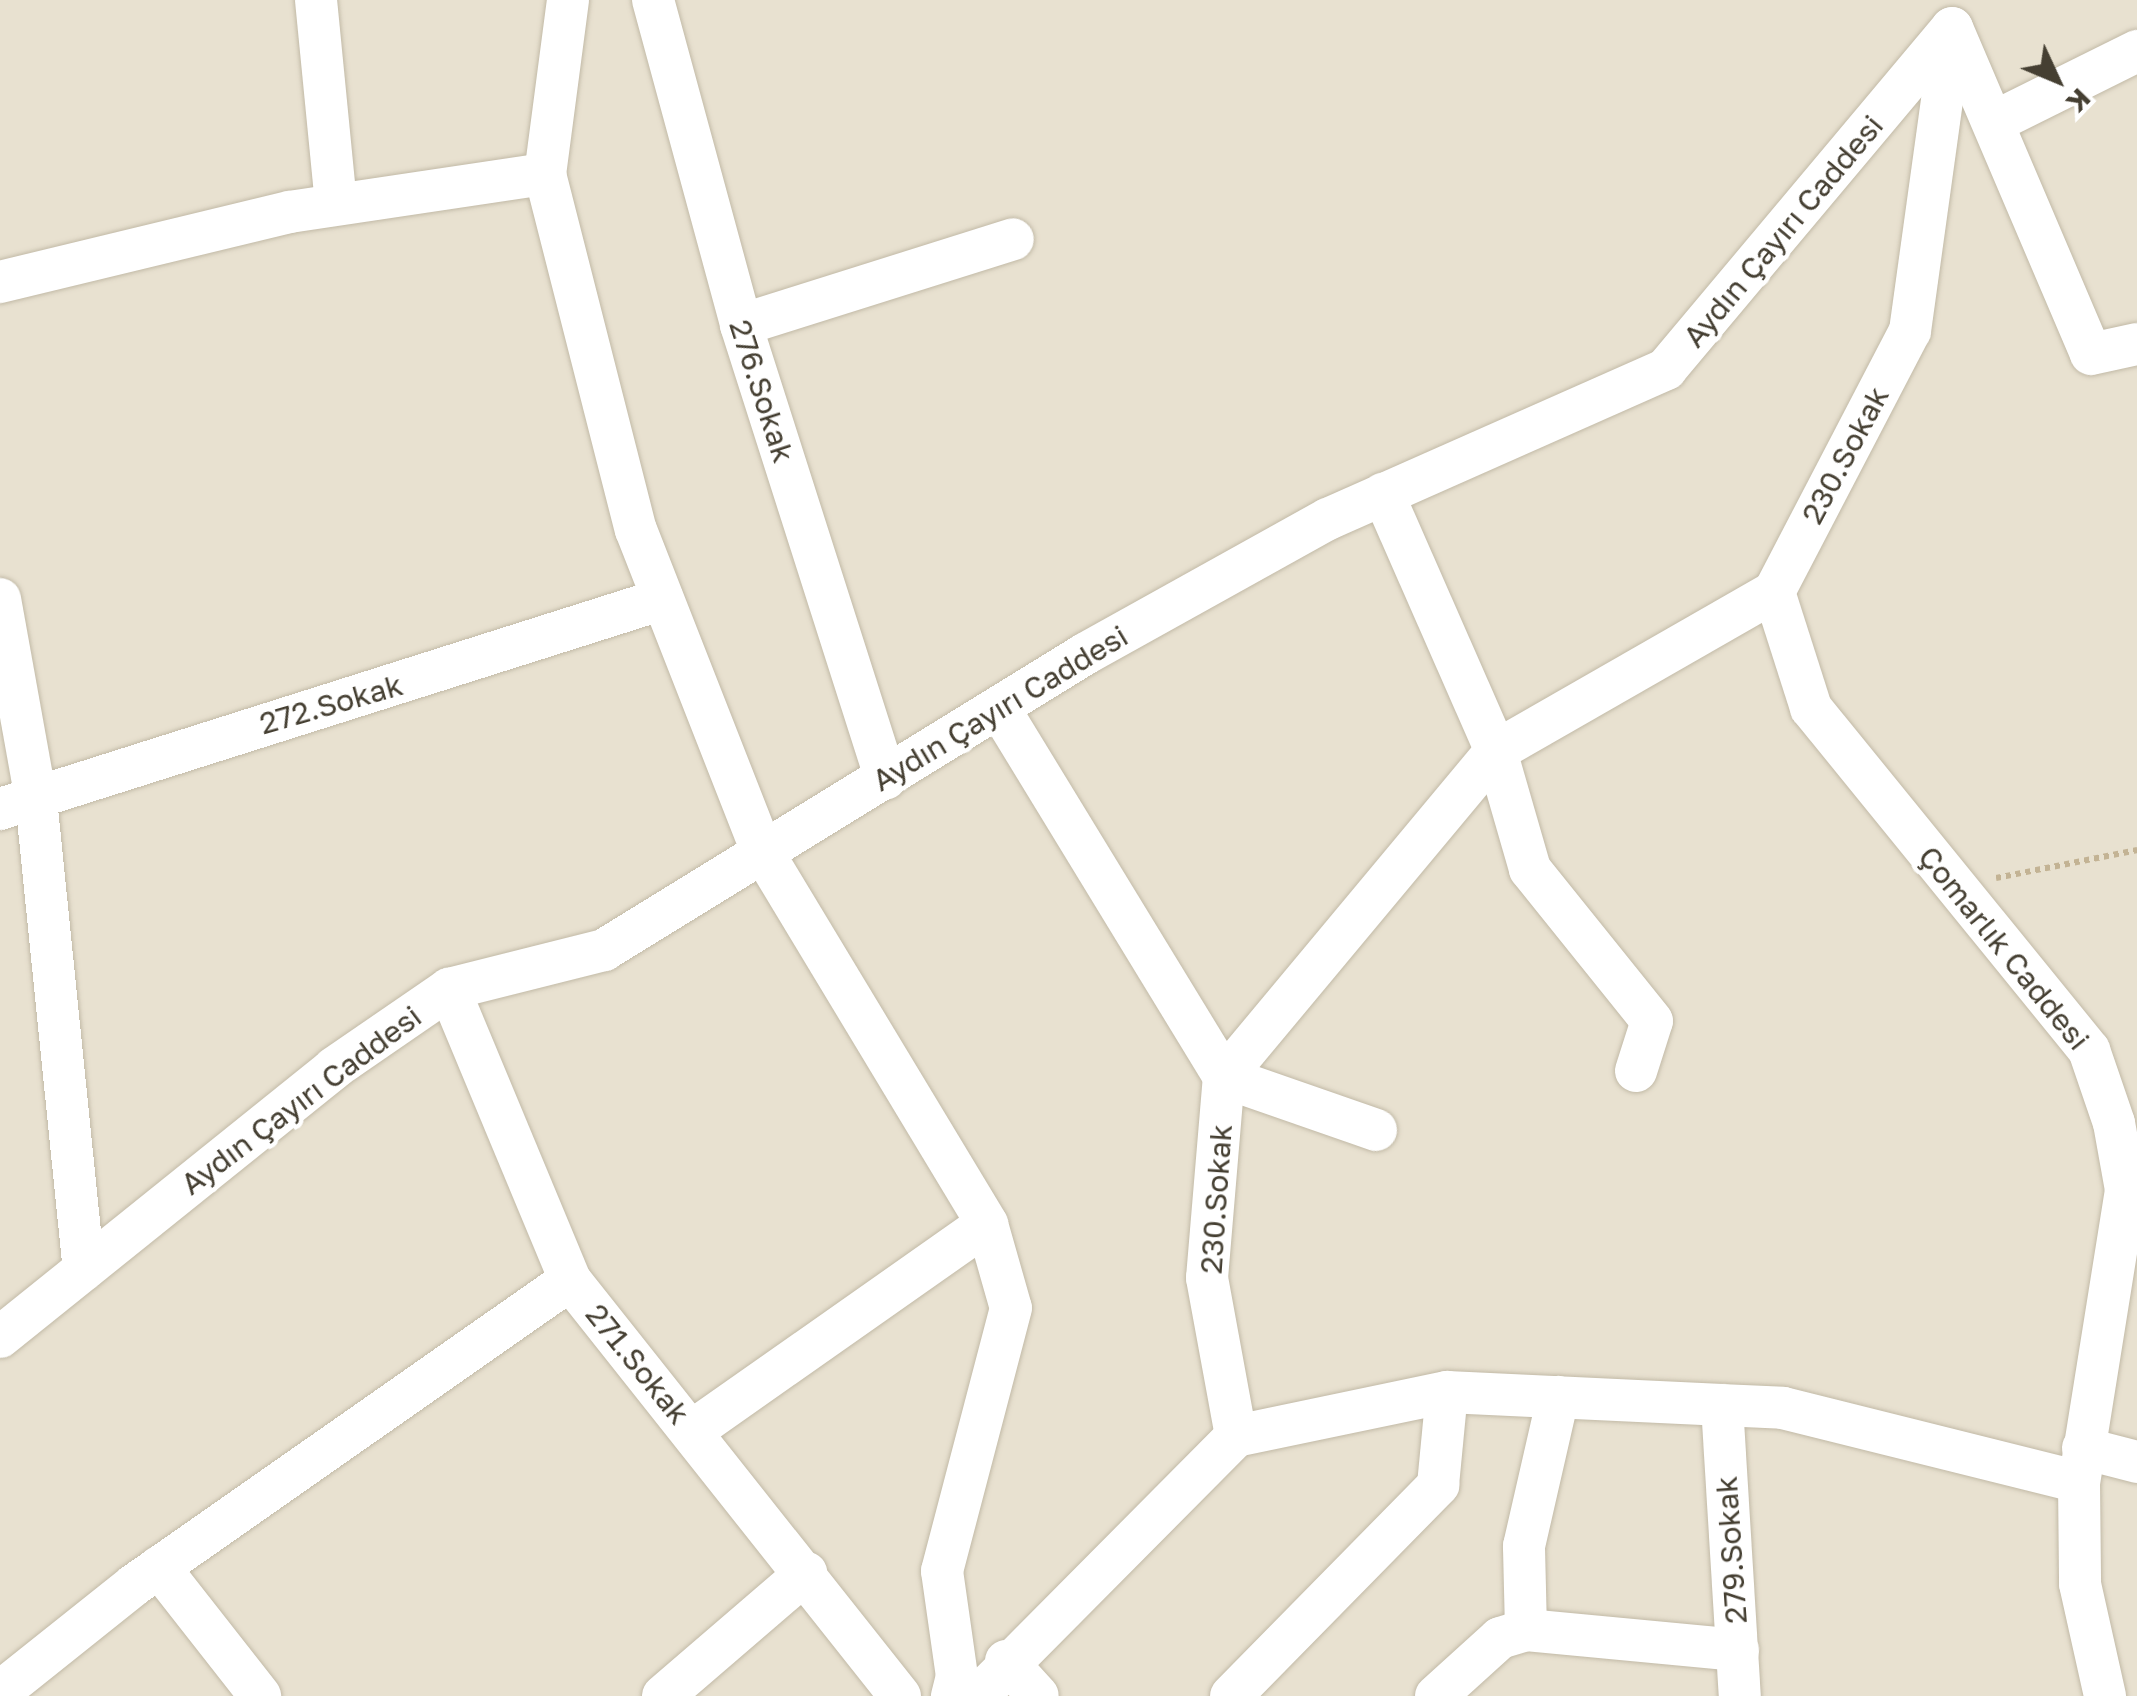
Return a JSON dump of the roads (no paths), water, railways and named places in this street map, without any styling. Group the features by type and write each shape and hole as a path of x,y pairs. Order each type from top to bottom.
{"street":[{"path":"316,0 336,204"},
{"path":"568,0 545,174 636,530 760,849 986,1224 1012,1308 942,1570 957,1676 952,1696"},
{"name":"276.Sokak","path":"653,0 741,324 886,778"},
{"path":"1950,14 2091,354 2137,344"},
{"name":"Aydın Çayırı Caddesi","path":"0,1337 334,1068 448,989 604,950 760,849 1002,712 1085,654 1383,494 1666,368 1950,14"},
{"name":"230.Sokak","path":"1774,592 1910,331 1950,14"},
{"path":"1994,122 2137,50"},
{"path":"0,282 336,204 545,174"},
{"path":"741,324 1013,239"},
{"path":"1383,494 1496,752 1530,870 1652,1020 1636,1071"},
{"path":"1224,1077 1496,752 1774,592"},
{"name":"Çomarlık Caddesi","path":"1774,592 1811,708 1889,811 1961,885 2089,1050 2114,1123 2126,1190 2081,1465 2080,1584 2105,1696"},
{"path":"0,599 18,804 84,1270"},
{"name":"272.Sokak","path":"18,804 663,599"},
{"path":"1002,712 1224,1077 1376,1130"},
{"name":"271.Sokak","path":"448,989 570,1280 900,1696"},
{"name":"230.Sokak","path":"1224,1077 1208,1278 1236,1436"},
{"path":"692,1431 986,1224"},
{"path":"23,1687 159,1567 570,1280"},
{"path":"978,1696 1006,1661 1236,1436 1447,1392 1784,1408 2081,1465 2137,1462"},
{"path":"1231,1696 1438,1485 1447,1392"},
{"path":"1526,1630 1524,1546 1558,1397"},
{"name":"279.Sokak","path":"1722,1405 1740,1696"},
{"path":"159,1567 260,1696"},
{"path":"663,1696 806,1573"},
{"path":"1436,1696 1500,1638 1526,1630 1738,1650"},
{"path":"1006,1661 1038,1696"}]}
